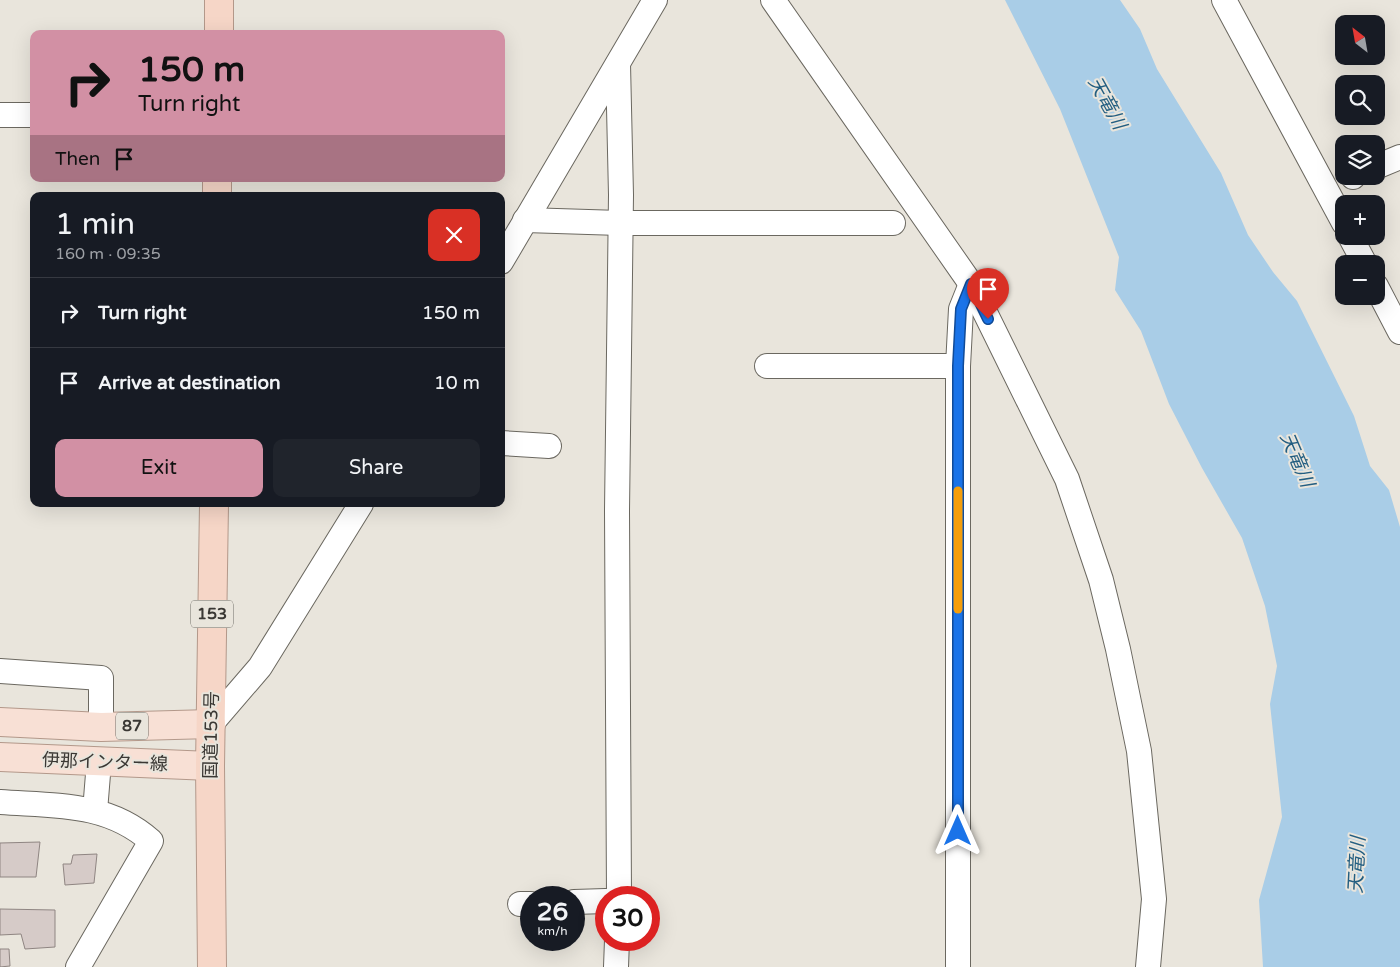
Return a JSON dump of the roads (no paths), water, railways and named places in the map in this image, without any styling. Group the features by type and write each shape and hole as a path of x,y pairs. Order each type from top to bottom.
{"highway":[{"path":"219,0 219,30"},
{"name":"国道153号","path":"212,967 210,766 214,507"}],"main road":[{"name":"伊那インター線","path":"0,722 101,727 211,724"},
{"name":"伊那インター線","path":"0,757 210,766"}],"street":[{"path":"505,255 655,0"},
{"path":"773,0 971,284 1067,479 1101,580 1118,649 1139,750 1154,899 1148,967"},
{"path":"1224,0 1335,206"},
{"path":"618,64 620,223 617,511 618,886"},
{"path":"0,114 30,115"},
{"path":"1385,163 1400,157"},
{"path":"525,220 620,223 893,223"},
{"path":"958,967 958,366 961,309 971,284"},
{"path":"1385,303 1400,332"},
{"path":"767,366 958,366"},
{"path":"505,443 549,446"},
{"path":"211,724 260,667 359,507"},
{"path":"0,672 101,678 101,727"},
{"path":"95,811 98,762"},
{"path":"0,802 87,808 134,826 151,841 78,967"},
{"path":"616,967 617,951"}],"water":[{"name":"天竜川","path":"1005,0 1120,0 1140,29 1157,69 1221,173 1248,235 1273,272 1297,301 1354,416 1370,466 1389,490 1400,527 1400,967 1263,967 1259,900 1282,817 1270,704 1277,666 1265,606 1242,538 1202,468 1169,404 1141,331 1115,290 1119,257 1060,109"}]}
